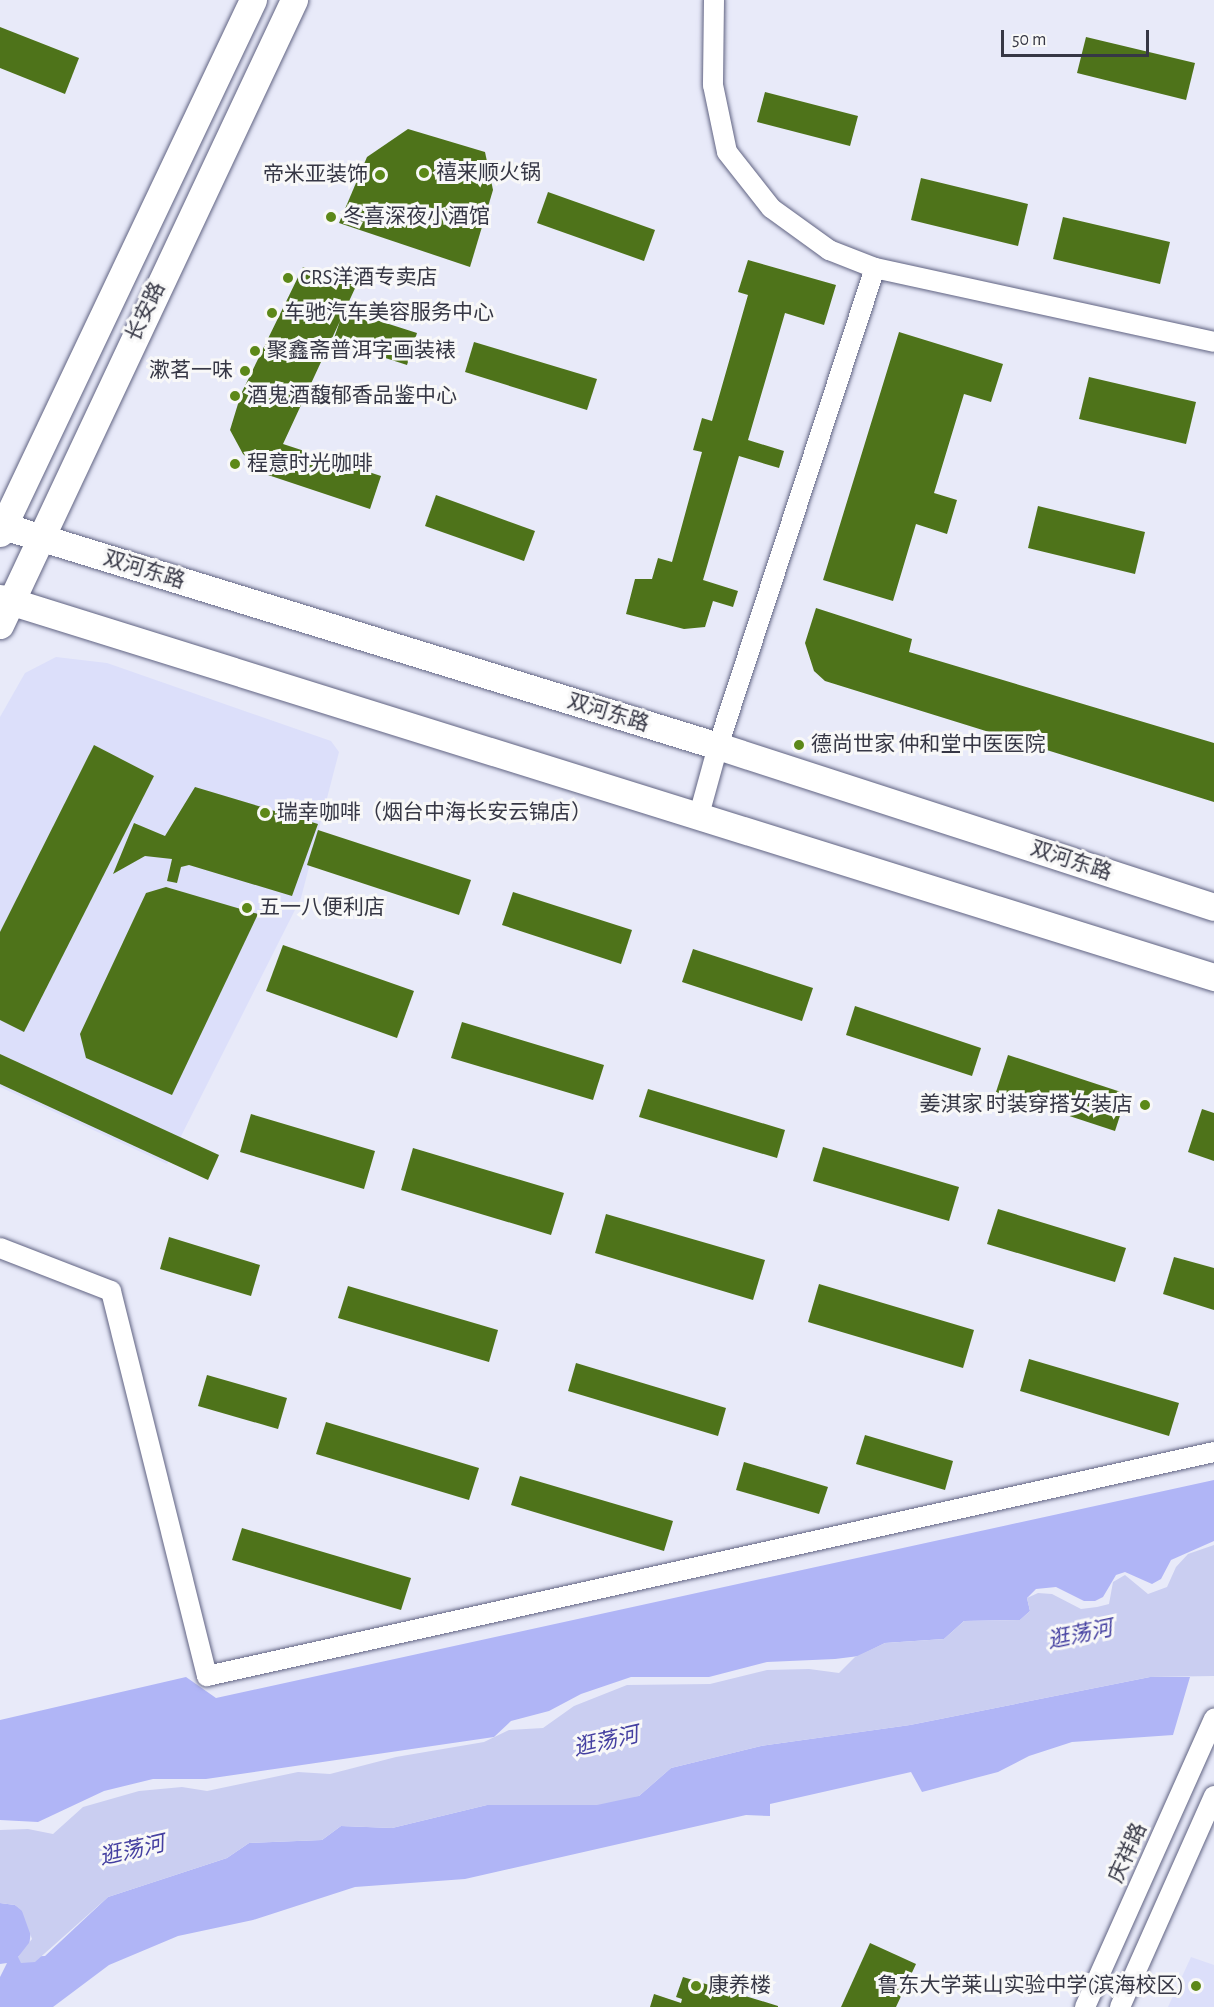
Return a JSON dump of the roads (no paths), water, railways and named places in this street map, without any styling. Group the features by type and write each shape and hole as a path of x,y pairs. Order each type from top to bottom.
{"street":[{"name":"长安路","path":"1,528 253,0"},
{"name":"长安路","path":"3,608 39,537 294,0"},
{"path":"714,0 712,85 727,152 771,208 829,250 875,268 1214,342"},
{"path":"699,815 718,746 875,268"},
{"name":"双河东路","path":"1,528 39,537 718,746 1214,907"},
{"path":"3,608 699,815 1214,977"},
{"path":"0,1248 111,1291 207,1676 1214,1452"},
{"name":"庆祥路","path":"1085,2007 1212,1723"},
{"path":"1120,2007 1214,1796"}],"water":[{"name":"逛荡河","path":"1214,1545 1214,1676 1150,1677 910,1725 761,1746 671,1768 639,1796 597,1805 487,1805 392,1828 341,1826 322,1840 249,1843 227,1858 108,1897 35,1962 21,1963 18,1957 32,1939 22,1911 15,1905 0,1903 0,1830 28,1829 53,1834 83,1807 139,1791 182,1787 207,1791 298,1772 330,1774 396,1757 484,1742 509,1730 543,1728 574,1706 627,1685 710,1684 767,1670 809,1669 839,1673 855,1657 885,1643 944,1639 964,1621 1020,1620 1030,1611 1027,1598 1038,1593 1052,1594 1081,1609 1097,1607 1109,1604 1113,1582 1125,1575 1148,1594 1167,1587 1176,1567 1188,1554"}],"place":[{"name":"禧来顺火锅","path":"424,173"},
{"name":"帝米亚装饰","path":"380,175"},
{"name":"冬喜深夜小酒馆","path":"331,217"},
{"name":"CRS洋酒专卖店","path":"288,278"},
{"name":"车驰汽车美容服务中心","path":"272,313"},
{"name":"聚鑫斋普洱字画装裱","path":"255,351"},
{"name":"漱茗一味","path":"245,371"},
{"name":"酒鬼酒馥郁香品鉴中心","path":"235,396"},
{"name":"程意时光咖啡","path":"235,464"},
{"name":"德尚世家 仲和堂中医医院","path":"799,745"},
{"name":"瑞幸咖啡（烟台中海长安云锦店）","path":"265,813"},
{"name":"五一八便利店","path":"247,908"},
{"name":"姜淇家 时装穿搭女装店","path":"1145,1105"},
{"name":"康养楼","path":"696,1986"},
{"name":"鲁东大学莱山实验中学(滨海校区)","path":"1196,1986"}]}
